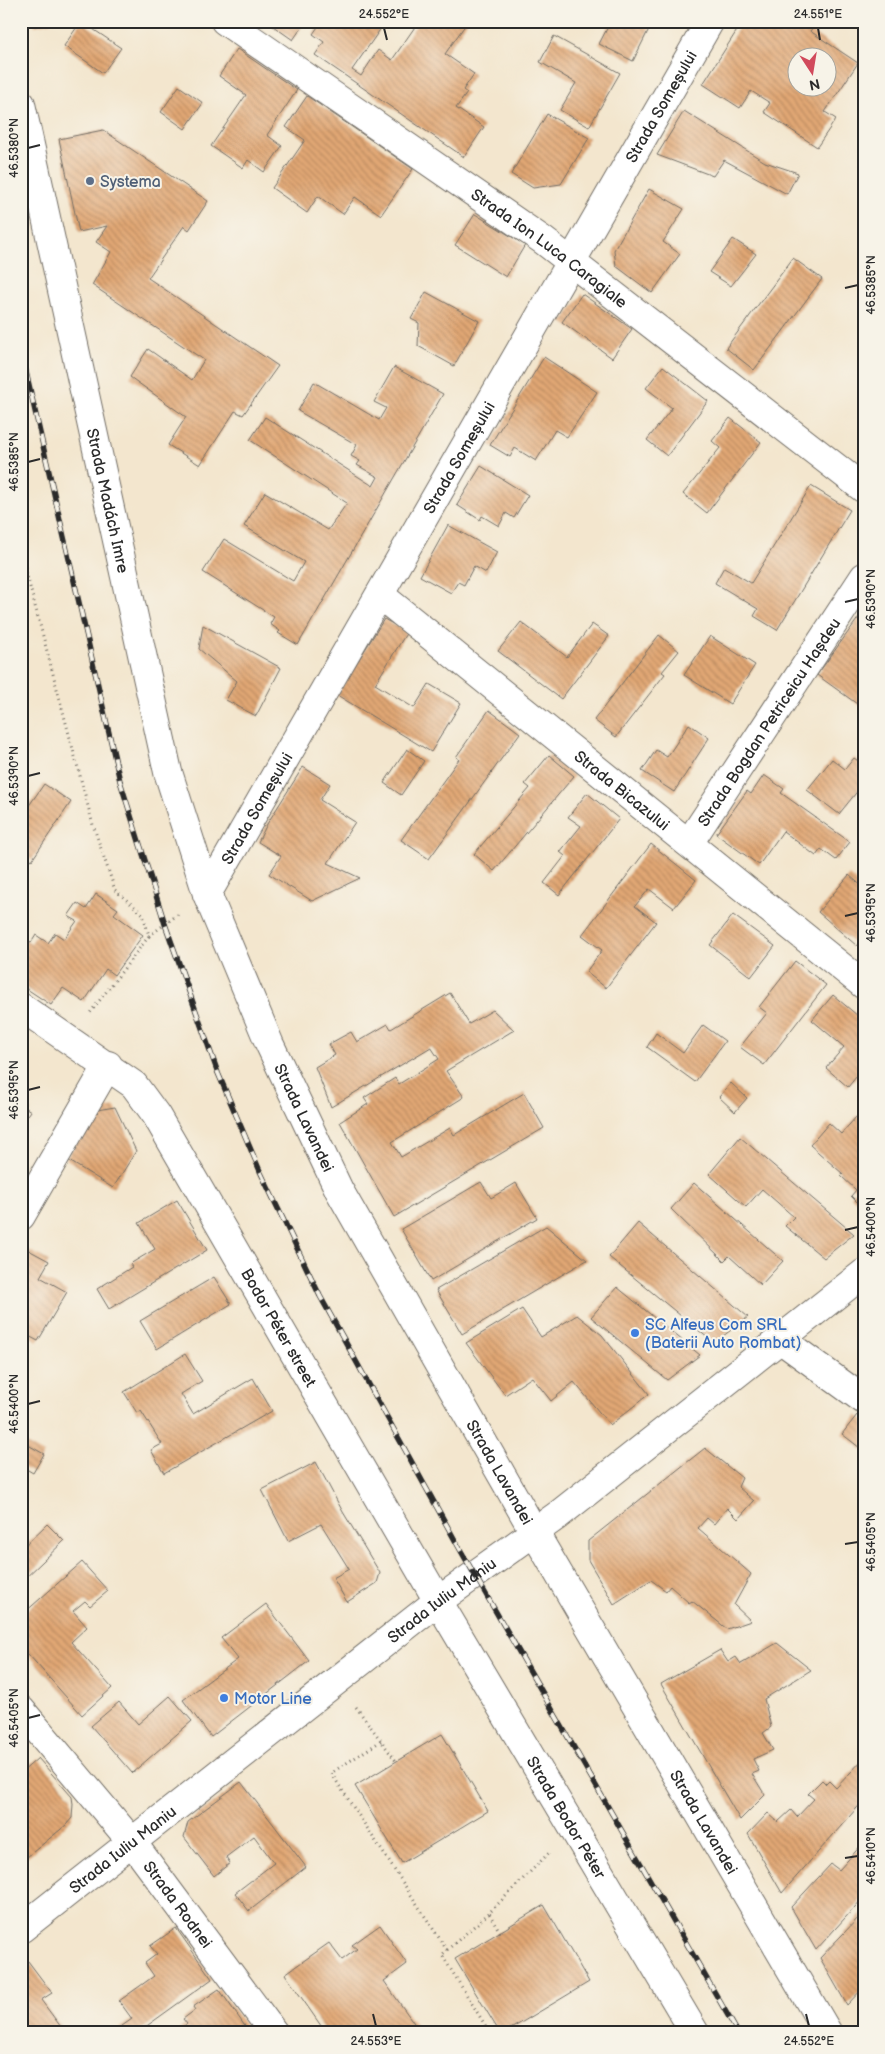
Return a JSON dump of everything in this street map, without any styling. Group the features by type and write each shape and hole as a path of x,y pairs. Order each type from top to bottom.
{"street":[{"name":"Strada Ion Luca Caragiale","path":"225,21 544,242 864,489"},
{"name":"Strada Someșului","path":"207,894 710,21"},
{"name":"Strada Madách Imre","path":"21,104 168,772 207,894"},
{"name":"Strada Bogdan Petriceicu Hașdeu","path":"689,842 864,577"},
{"name":"Strada Bicazului","path":"380,595 689,842 864,985"},
{"name":"Strada Lavandei","path":"207,894 270,1045 339,1190 535,1532 828,2033"},
{"name":"Bodor Péter street","path":"21,1007 108,1065 134,1085 156,1115 438,1601"},
{"path":"21,1216 108,1065"},
{"name":"Strada Iuliu Maniu","path":"21,1929 438,1601 535,1532 864,1273"},
{"path":"780,1339 864,1400"},
{"name":"Strada Bodor Péter","path":"438,1601 695,2033"},
{"name":"Strada Rodnei","path":"21,1710 132,1842 274,2033"}],"path":[{"path":"21,553 93,825 116,890 143,914 149,936 89,1014"},
{"path":"354,1705 396,1761"},
{"path":"381,1741 330,1774 447,1950"},
{"path":"490,2033 442,1955 488,1913 573,1828"},
{"path":"488,1913 500,1932"}],"building":[{"path":"34,21 51,21 51,22 35,26"},
{"path":"81,21 121,48 103,73 64,46"},
{"path":"266,21 306,21 293,40"},
{"path":"322,21 386,21 352,70 361,76 378,50 392,60 419,21 468,21 445,54 474,74 463,90 467,93 456,108 484,127 464,157 315,55 324,42 313,34"},
{"path":"611,21 653,21 633,61 599,44"},
{"path":"743,21 807,21 814,26 810,31 836,48 788,48 788,98 834,98 825,112 836,119 817,147 764,112 770,103 751,91 740,108 703,84"},
{"path":"554,36 620,73 589,127 560,110 576,83 540,62"},
{"path":"237,49 297,90 267,135 282,146 264,172 248,160 243,168 211,146 246,95 219,76"},
{"path":"838,50 858,63 838,93"},
{"path":"179,86 203,103 185,129 161,112"},
{"path":"307,96 413,169 381,215 355,197 343,214 318,196 307,213 272,188 305,140 286,127"},
{"path":"684,111 765,162 798,173 787,194 724,160 713,176 657,155"},
{"path":"547,114 589,138 561,184 533,188 511,174"},
{"path":"103,130 208,201 189,230 184,226 148,278 278,366 243,415 235,411 200,465 168,445 186,417 130,377 148,349 192,380 204,360 92,285 111,252 96,242 107,226 79,232 59,139"},
{"path":"649,189 684,209 663,242 680,254 652,293 616,266 614,250"},
{"path":"475,214 525,245 506,277 455,245"},
{"path":"733,239 756,254 731,286 709,272"},
{"path":"793,258 822,279 754,370 726,348"},
{"path":"426,292 479,321 454,366 418,346 419,323 411,319"},
{"path":"582,294 632,329 612,358 562,322"},
{"path":"544,357 597,392 567,437 555,430 536,461 515,448 510,457 490,445"},
{"path":"663,366 708,401 667,456 647,440 672,408 646,388"},
{"path":"394,367 443,394 298,645 278,633 280,631 270,624 274,617 203,572 224,539 293,581 304,562 244,526 265,492 328,530 347,503 250,440 265,417 373,486 378,477 357,465 360,461 351,456 357,445 298,411 314,382 379,420 386,408 374,402"},
{"path":"730,418 761,442 707,513 683,494 720,448 712,441"},
{"path":"481,466 528,495 514,518 506,513 499,526 482,516 480,520 457,505"},
{"path":"811,486 850,510 777,630 754,616 758,609 715,583 724,567 751,583"},
{"path":"448,525 497,552 486,573 474,566 464,585 458,582 451,593 420,576"},
{"path":"862,613 864,614 864,709 817,675"},
{"path":"384,619 407,632 375,684 414,708 429,684 461,703 431,752 337,695"},
{"path":"521,622 567,657 592,624 609,636 561,699 498,651"},
{"path":"203,625 281,668 256,716 226,700 237,681 199,649"},
{"path":"659,635 679,651 662,672 665,674 616,737 594,720"},
{"path":"710,636 755,665 730,704 684,675"},
{"path":"489,710 520,733 429,859 401,840 459,759 456,757"},
{"path":"689,724 709,738 674,792 642,771 656,750 667,757"},
{"path":"407,749 424,761 401,795 384,783"},
{"path":"549,755 574,776 494,871 474,854 530,788 525,784"},
{"path":"854,758 864,765 864,783 839,814 807,790 832,759 845,769"},
{"path":"303,767 330,784 320,800 355,822 328,863 360,878 312,901 269,874 281,856 258,842 267,824"},
{"path":"764,775 784,789 781,793 850,842 836,860 821,849 816,856 783,831 759,865 716,834 747,791 751,794"},
{"path":"44,784 71,802 32,860 21,853 21,802 28,807"},
{"path":"587,793 619,819 559,895 544,883 565,856 560,852 581,826 568,817"},
{"path":"651,844 696,880 674,908 649,889 635,906 656,922 606,988 586,972 602,950 582,935"},
{"path":"849,875 864,888 864,938 857,946 818,912"},
{"path":"96,894 118,909 114,914 143,935 114,975 106,969 84,1002 63,988 51,1005 21,985 21,940 23,938 31,943 36,935 48,943 55,933 64,939 77,921 68,916 77,903 86,909"},
{"path":"733,915 775,946 751,977 710,945"},
{"path":"795,961 826,985 764,1065 740,1047 767,1013 759,1007"},
{"path":"450,993 469,1024 493,1010 514,1030 446,1071 464,1097 392,1142 401,1157 450,1128 454,1135 524,1093 544,1128 394,1217 340,1122 368,1104 364,1098 395,1078 399,1084 439,1059 431,1047 331,1107 315,1067 335,1055 329,1044 351,1032 357,1042 388,1024 391,1029"},
{"path":"833,995 864,1021 864,1073 861,1071 848,1087 826,1068 844,1047 812,1020"},
{"path":"703,1025 725,1041 695,1082 647,1047 656,1033 683,1053"},
{"path":"731,1083 747,1098 735,1112 719,1097"},
{"path":"21,1105 31,1111 21,1125"},
{"path":"115,1107 136,1151 113,1188 66,1159 97,1110"},
{"path":"857,1116 864,1122 864,1209 851,1196 856,1190 841,1176 843,1174 810,1145 829,1123 841,1134"},
{"path":"740,1137 854,1234 824,1258 785,1226 794,1217 762,1189 746,1207 709,1174"},
{"path":"481,1182 491,1198 516,1183 537,1218 431,1281 401,1229"},
{"path":"694,1183 783,1261 761,1285 729,1256 724,1261 671,1209"},
{"path":"177,1200 207,1250 109,1309 97,1289 132,1267 130,1264 155,1249 139,1223"},
{"path":"638,1223 748,1317 714,1343 609,1257"},
{"path":"546,1226 587,1260 462,1334 436,1290"},
{"path":"23,1247 49,1261 40,1277 67,1292 38,1341 21,1332 21,1251"},
{"path":"214,1277 231,1304 157,1349 140,1321"},
{"path":"617,1287 700,1355 667,1380 591,1317"},
{"path":"522,1309 541,1337 577,1315 602,1335 649,1394 610,1425 574,1382 551,1401 532,1377 505,1395 466,1343"},
{"path":"185,1354 202,1381 181,1394 193,1414 253,1378 272,1411 164,1473 151,1450 162,1444 141,1411 137,1413 124,1392"},
{"path":"857,1415 864,1420 864,1451 842,1434"},
{"path":"21,1441 44,1454 33,1473 21,1466"},
{"path":"705,1448 742,1478 738,1487 754,1501 738,1519 727,1508 714,1524 707,1518 698,1528 751,1574 734,1605 751,1621 727,1629 692,1601 689,1603 670,1586 666,1591 651,1580 614,1604 588,1560 588,1541"},
{"path":"316,1462 343,1512 380,1573 377,1583 347,1602 333,1578 349,1569 321,1524 288,1541 262,1490"},
{"path":"47,1524 64,1541 21,1582 21,1549"},
{"path":"82,1562 108,1591 90,1606 85,1601 73,1611 87,1627 71,1642 112,1688 82,1715 21,1646 21,1610 24,1613"},
{"path":"266,1604 309,1661 211,1737 183,1700 238,1659 221,1638"},
{"path":"777,1643 811,1670 764,1699 771,1727 763,1733 773,1750 753,1759 759,1771 752,1774 765,1795 740,1820 661,1684 720,1650 728,1662 736,1657 741,1664"},
{"path":"170,1696 192,1721 132,1773 91,1726 119,1702 138,1724"},
{"path":"442,1734 488,1811 402,1863 355,1786"},
{"path":"38,1758 72,1797 72,1818 27,1857 21,1851 21,1773"},
{"path":"864,1758 864,1800 782,1893 748,1834 768,1813 778,1822 791,1810 797,1817 814,1799 808,1794 822,1780 826,1784 829,1781 836,1788"},
{"path":"241,1782 306,1867 249,1911 235,1893 274,1863 254,1836 226,1857 230,1863 214,1876 184,1837 188,1822"},
{"path":"864,1842 864,1897 816,1950 791,1907 831,1864 839,1870"},
{"path":"544,1905 589,1982 504,2033 500,2033 455,1959"},
{"path":"862,1914 864,1987 847,2005 820,1958"},
{"path":"380,1925 407,1964 384,1981 421,2033 326,2033 285,1974 329,1943 342,1960 357,1949 352,1945"},
{"path":"176,1928 212,1979 137,2033 112,2033 132,2019 119,2001 154,1976 145,1963 157,1954 150,1946"},
{"path":"28,1961 52,1993 41,2000 61,2027 54,2033 21,2033 21,1967"},
{"path":"219,1989 249,2032 177,2033 176,2031 187,2024 183,2019 195,2010 193,2007"}],"railway":[{"path":"21,350 120,781 165,924 218,1073 260,1171 320,1296 461,1551 738,2033"}],"place":[{"name":"Systema","path":"90,181"},
{"name":"SC Alfeus Com SRL (Baterii Auto Rombat)","path":"635,1333"},
{"name":"Motor Line","path":"224,1698"}]}
